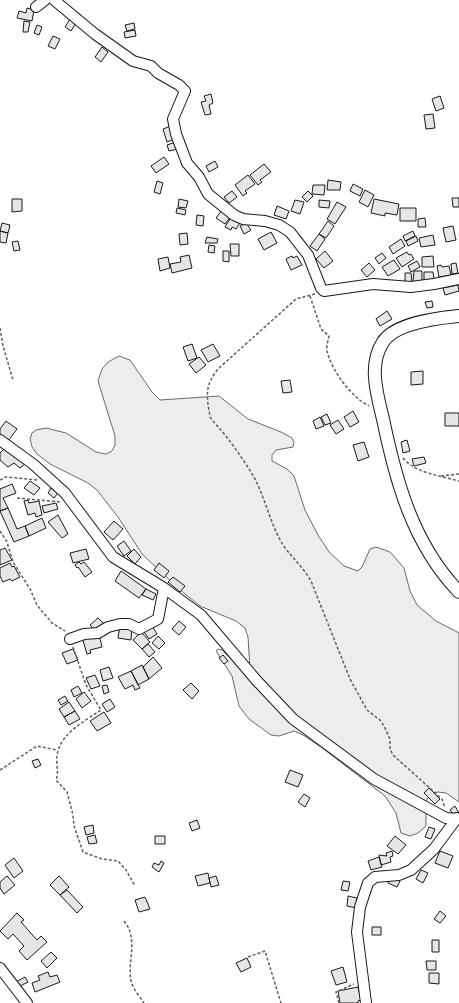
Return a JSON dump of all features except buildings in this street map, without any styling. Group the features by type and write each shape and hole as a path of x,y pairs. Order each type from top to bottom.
{"main road":[{"path":"459,316 435,318 393,332 383,340 376,361 375,374 381,413 396,480 406,506 432,555 459,592"}],"street":[{"path":"36,7 45,0"},
{"path":"54,0 95,34 133,61 142,65 151,66 158,74 179,85 185,91 173,119 176,134 187,163 199,177 208,194 234,215 243,219 265,221 279,225 290,232 308,255 321,288 324,291 373,284 411,287 459,279"},
{"path":"0,440 33,464 57,486 76,507 113,557 164,588 201,615 257,682 293,719 374,779 446,818 458,818"},
{"path":"70,639 84,634 98,633 108,627 120,624 129,624 139,629 151,624 158,619 164,588"},
{"path":"366,1003 357,932 360,907 368,883 375,877 399,874 411,870 434,849 458,818"},
{"path":"0,968 27,1003"}],"path":[{"path":"324,291 296,299 245,347 230,357 210,378 207,388 210,417 228,436 233,448 259,487 283,545 306,571 350,679 367,710 380,720 390,739 390,748 393,755 442,798 446,818"},
{"path":"310,295 321,329 329,336 326,350 333,366 349,389 361,402 381,413"},
{"path":"0,328 3,346 13,380"},
{"path":"401,456 408,465 439,476 459,481"},
{"path":"439,476 459,474"},
{"path":"0,480 6,477 25,477 57,486"},
{"path":"17,498 62,502 76,507"},
{"path":"0,531 7,542 13,562 30,589 37,605 48,619 63,630 70,639 86,685 101,710 72,730 57,750 56,763 58,776 56,780 67,792 73,815 74,826 83,852 102,859 118,861 126,870 135,886"},
{"path":"0,770 37,746 57,750"},
{"path":"124,921 129,927 133,952 131,982 144,1003"},
{"path":"248,957 265,950 281,1003"},
{"path":"338,1003 337,990 349,985 364,983"}],"shaded area":[{"path":"119,356 130,360 152,392 160,400 219,396 248,419 292,438 294,442 293,447 276,450 272,455 272,461 287,469 294,476 305,510 329,552 344,566 358,571 362,567 370,549 376,547 390,552 404,568 410,591 417,605 436,621 459,633 459,802 446,793 431,793 426,801 426,826 418,833 410,836 401,833 396,813 385,796 321,747 294,731 279,736 271,735 249,719 239,706 232,676 216,651 218,649 222,650 240,668 250,669 248,637 245,628 236,621 200,606 179,589 142,554 118,517 97,490 88,483 50,464 37,454 32,447 30,439 32,433 36,430 46,428 66,433 96,452 106,454 112,451 115,445 115,436 98,381 102,369 108,362"}]}
